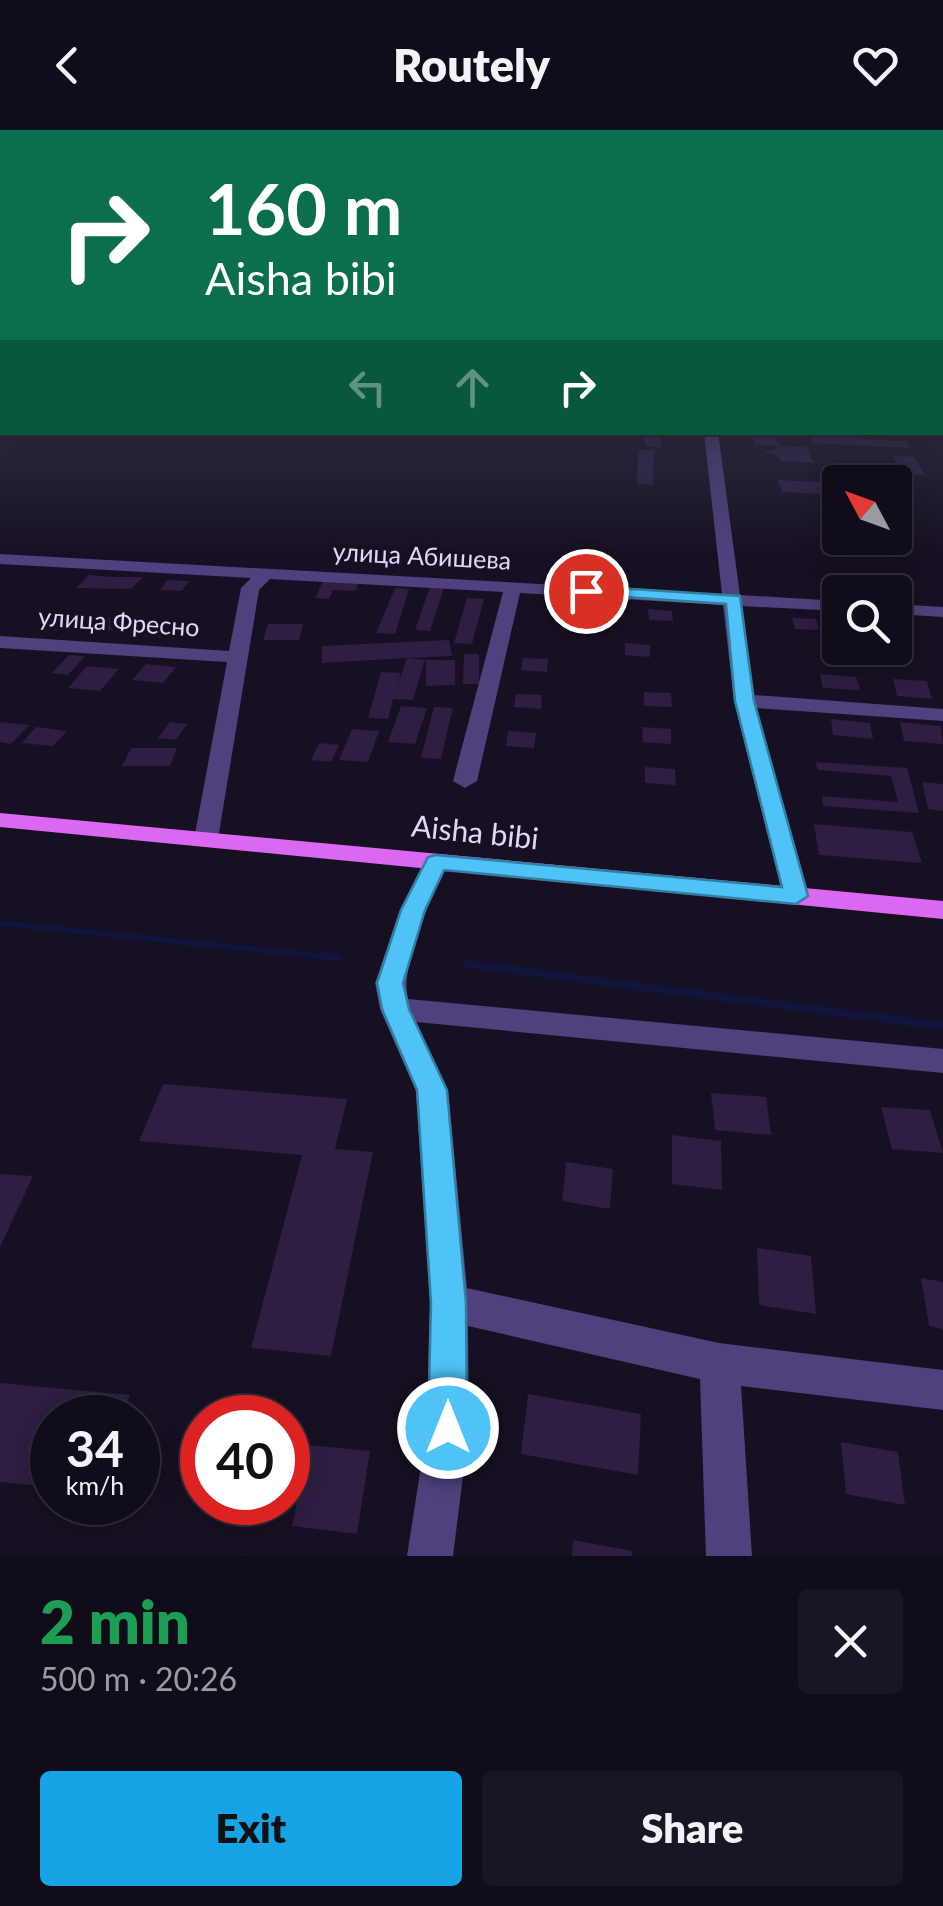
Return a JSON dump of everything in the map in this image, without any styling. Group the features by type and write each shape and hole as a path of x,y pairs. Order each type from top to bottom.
{"main road":[{"name":"Aisha bibi","path":"0,820 943,910"}],"street":[{"path":"711,435 744,701 796,896"},
{"name":"улица Абишева","path":"0,559 822,605"},
{"path":"206,839 250,588 268,572"},
{"path":"465,781 513,586"},
{"path":"912,610 943,612"},
{"name":"улица Фресно","path":"0,642 235,658"},
{"path":"744,701 943,715"},
{"path":"430,1556 448,1428 449,1303 432,1090 393,996 413,910 436,862"},
{"path":"393,996 943,1061"},
{"path":"449,1303 719,1363 943,1390"},
{"path":"719,1363 729,1556"}],"building":[{"path":"644,435 660,435 661,447 645,446"},
{"path":"752,435 774,435 779,446 755,445"},
{"path":"811,436 907,441 910,448 813,443"},
{"path":"777,446 806,447 814,463 780,461 778,455 763,452"},
{"path":"638,450 654,450 653,485 637,484"},
{"path":"893,456 914,457 925,475 912,474 912,465 898,465"},
{"path":"778,480 822,482 822,494 782,492"},
{"path":"89,575 143,577 131,589 76,588"},
{"path":"167,580 189,581 182,591 160,590"},
{"path":"323,581 359,583 355,591 333,590 329,599 315,598"},
{"path":"430,587 444,588 430,631 415,630"},
{"path":"395,588 409,589 395,634 376,633"},
{"path":"467,598 484,599 472,644 454,643"},
{"path":"648,609 672,611 673,621 649,620"},
{"path":"569,611 593,613 592,623 569,622"},
{"path":"54,617 79,618 68,631 42,629"},
{"path":"98,617 124,619 113,630 87,628"},
{"path":"792,618 816,619 819,630 795,629"},
{"path":"145,621 188,625 177,639 133,635"},
{"path":"268,624 303,624 299,640 263,640"},
{"path":"449,640 452,656 322,663 322,646"},
{"path":"625,643 650,645 650,657 625,655"},
{"path":"464,654 479,654 479,684 463,684"},
{"path":"69,655 85,656 68,675 52,673"},
{"path":"407,658 425,660 413,700 393,699 388,719 368,718 381,672 401,673 397,688"},
{"path":"523,658 548,659 547,672 521,670"},
{"path":"426,660 455,660 455,685 426,686"},
{"path":"146,664 176,667 163,683 132,680"},
{"path":"87,666 119,669 100,691 68,688"},
{"path":"820,674 856,677 860,690 823,688"},
{"path":"893,679 927,681 932,699 897,696"},
{"path":"644,692 671,693 672,707 644,706"},
{"path":"516,694 542,695 541,709 514,707"},
{"path":"401,706 427,708 415,744 388,742"},
{"path":"434,707 453,708 441,759 421,758"},
{"path":"831,719 870,723 873,739 833,735"},
{"path":"0,722 29,725 11,744 0,742"},
{"path":"170,722 187,724 176,740 158,738"},
{"path":"900,722 941,726 943,744 904,741"},
{"path":"36,727 67,731 53,746 22,743"},
{"path":"642,727 671,729 671,744 643,742"},
{"path":"352,729 379,731 368,762 339,760"},
{"path":"508,731 536,733 534,748 506,746"},
{"path":"319,743 339,745 331,762 311,760"},
{"path":"131,748 177,748 170,766 122,766"},
{"path":"815,762 907,768 919,813 823,806 822,796 898,802 891,776 818,770"},
{"path":"645,767 675,769 676,785 645,783"},
{"path":"922,782 943,784 943,811 928,809"},
{"path":"814,824 912,832 922,863 819,855"},
{"path":"163,1084 347,1099 335,1149 373,1152 331,1356 251,1348 302,1155 139,1141"},
{"path":"711,1093 766,1097 771,1135 715,1130"},
{"path":"881,1107 930,1110 943,1153 892,1149"},
{"path":"672,1135 721,1141 722,1190 672,1184"},
{"path":"566,1162 613,1169 610,1209 562,1201"},
{"path":"0,1174 33,1176 0,1247"},
{"path":"757,1248 811,1256 816,1314 759,1305"},
{"path":"921,1278 943,1282 943,1329 929,1326"},
{"path":"0,1383 130,1395 30,1395 30,1485 0,1482"},
{"path":"528,1394 641,1414 638,1475 521,1454"},
{"path":"841,1442 898,1452 905,1505 846,1494"},
{"path":"310,1445 370,1451 357,1534 292,1526 310,1525"},
{"path":"573,1540 632,1551 632,1556 572,1556"}],"waterway":[{"path":"0,923 338,958 322,956"},
{"path":"467,964 943,1026"}],"route":[{"path":"448,1428 449,1303 432,1090 396,1009 390,983 413,910 436,862 796,896 744,701 734,600 586,591"}]}
